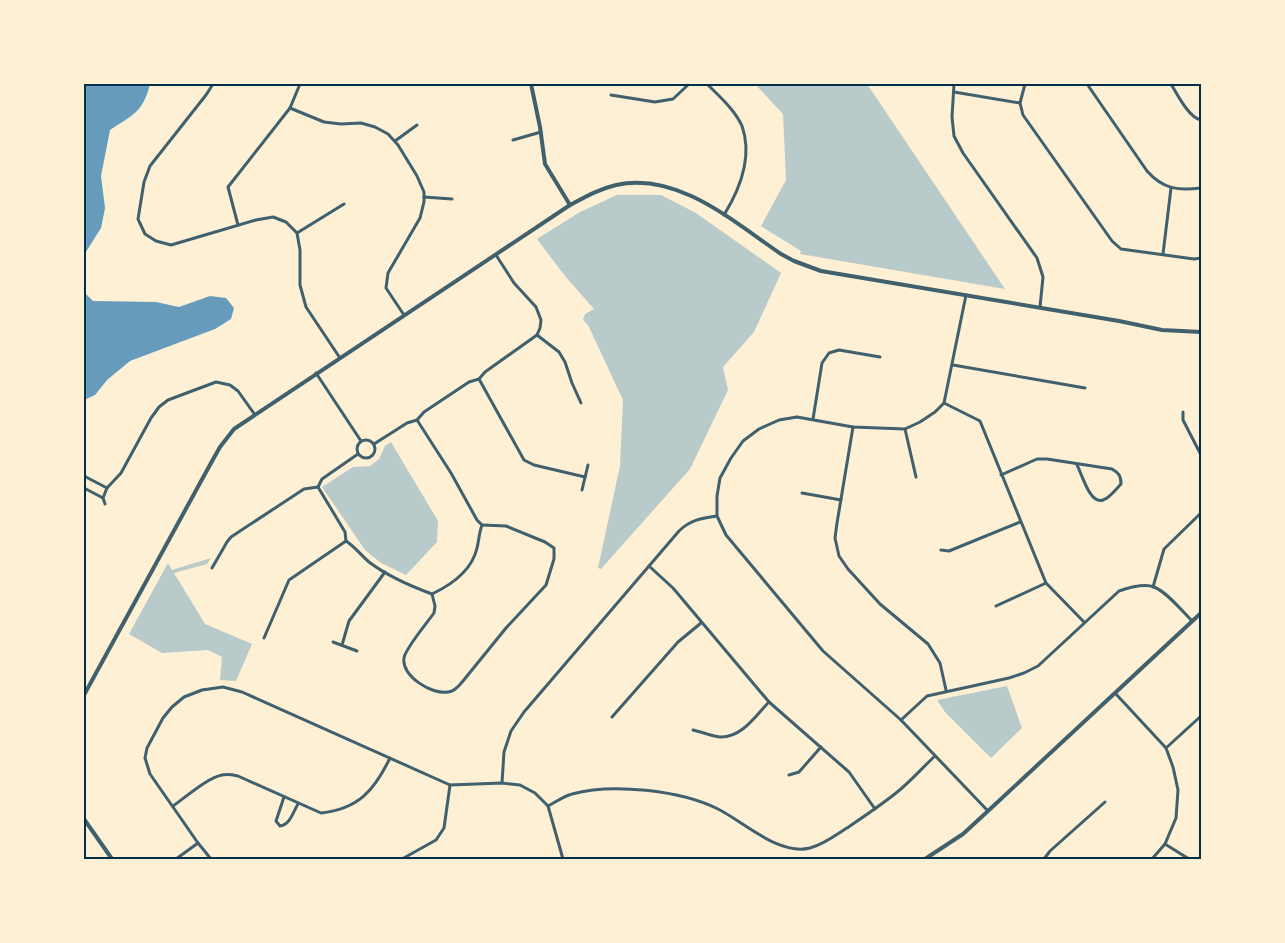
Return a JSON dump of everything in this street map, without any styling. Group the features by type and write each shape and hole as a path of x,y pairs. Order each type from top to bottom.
{"street":[{"path":"213,84 150,166 144,182 138,219 145,234 156,242 171,245 238,225 273,217 286,222 296,233 300,250 300,285 306,307 340,358"},
{"path":"238,225 228,187 290,108 300,84"},
{"path":"531,84 541,132 545,164 570,205"},
{"path":"611,94 655,102 673,99 689,84"},
{"path":"707,84 728,106 742,126 746,152 743,176 724,216"},
{"path":"954,84 952,117 954,136 962,153 1037,258 1043,277 1040,307"},
{"path":"1025,84 1020,103 1023,115 1112,241 1121,249 1201,258"},
{"path":"1087,84 1147,172 1157,182 1171,188 1201,188"},
{"path":"1171,84 1192,115 1201,120"},
{"path":"954,92 1020,103"},
{"path":"290,108 324,122 341,124 361,122 375,127 388,134 395,141 417,176 424,192 420,218 388,273 386,288 404,315"},
{"path":"395,141 417,124"},
{"path":"513,140 541,132"},
{"path":"84,696 220,447 234,430 316,373 570,205 610,187 632,183 646,183 669,186 681,190 781,254 807,267 1162,330 1201,332"},
{"path":"1163,254 1171,188"},
{"path":"424,198 452,199"},
{"path":"296,233 344,204"},
{"path":"374,444 407,423 417,420 424,412 469,382 479,379 485,372 537,335 541,320 536,307 514,283 496,255"},
{"path":"966,295 944,403 920,422 905,429 853,427 813,419 797,418 779,420 759,429 743,441 730,458 720,478 716,516 726,535 823,651 901,720 988,811"},
{"path":"537,335 558,352 565,362 581,403"},
{"path":"813,419 822,363 829,353 839,350 880,357"},
{"path":"953,365 1085,388"},
{"path":"316,373 361,441"},
{"path":"479,379 524,460 534,465 585,477"},
{"path":"103,498 107,488 121,473 151,418 159,407 168,400 216,382 230,385 238,391 254,415"},
{"path":"944,403 980,422 1046,584 1084,622"},
{"path":"1182,412 1183,420 1201,455"},
{"path":"417,420 451,473 476,520 482,525 506,526 545,542 554,548 554,559 546,585 506,628 457,688 449,692 440,692 415,681 408,674 403,664 404,656 434,613 435,606 432,594"},
{"path":"853,427 835,538 838,556 864,589 928,644 940,663 946,690"},
{"path":"905,429 916,476"},
{"path":"368,440 374,444 375,451 371,457 364,458 358,454 356,449 361,441 368,440"},
{"path":"318,487 322,479 358,454"},
{"path":"1001,475 1038,459 1046,459 1077,464 1112,470 1118,472 1121,484 1102,501 1096,500 1092,496 1077,464"},
{"path":"582,490 588,465"},
{"path":"84,476 107,488"},
{"path":"318,487 345,532 346,541"},
{"path":"212,568 231,537 304,489 318,487"},
{"path":"84,488 103,498 106,504"},
{"path":"802,493 841,500"},
{"path":"1153,587 1164,549 1201,513"},
{"path":"502,783 504,752 511,730 524,712 685,525 696,519 716,516"},
{"path":"940,550 949,551 1020,522"},
{"path":"432,594 456,580 470,565 477,550 482,525"},
{"path":"346,541 354,546 370,562 385,572 432,594"},
{"path":"264,638 289,580 346,541"},
{"path":"649,566 673,588 769,702 849,772 875,809"},
{"path":"342,646 349,621 385,572"},
{"path":"996,606 1046,584"},
{"path":"901,720 927,696 946,690 1009,678 1038,666 1118,591 1131,587 1153,587 1172,600 1192,621"},
{"path":"925,859 963,834 1201,613"},
{"path":"612,718 678,642 701,623"},
{"path":"333,642 357,651"},
{"path":"211,859 198,844 174,806 150,774 145,758 147,748 163,718 172,707 184,697 202,690 223,687 242,692 450,785 502,783 520,785 535,793 548,806 563,859"},
{"path":"1115,693 1166,748 1173,767 1178,790 1176,818 1165,844 1152,859"},
{"path":"693,730 720,736 733,736 743,729 769,702"},
{"path":"1166,748 1201,716"},
{"path":"789,775 799,772 821,747"},
{"path":"548,806 571,794 602,790 636,790 677,795 716,808 788,848 808,848 826,842 875,809 898,792 935,756"},
{"path":"174,806 212,778 222,775 238,776 321,813 334,812 350,806 369,794 381,777 390,758"},
{"path":"402,859 436,840 444,828 450,785"},
{"path":"284,797 276,821 280,826 285,826 298,804"},
{"path":"1044,859 1050,851 1105,802"},
{"path":"84,819 112,859"},
{"path":"176,859 198,844"},
{"path":"1165,844 1189,859"}],"shaded area":[{"path":"755,84 867,84 1005,289 800,254 801,251 761,226 786,180 783,114"},
{"path":"617,195 661,195 696,213 781,273 754,332 723,367 728,390 690,469 601,569 598,568 620,466 623,400 588,325 583,320 585,314 594,309 565,276 537,239 580,212"},
{"path":"391,442 438,521 437,542 406,575 381,563 365,550 322,487 353,467 370,466 379,459 385,446"},
{"path":"211,558 207,564 174,573 205,624 252,644 236,681 220,680 222,657 208,650 162,653 129,634 168,563 172,570"},
{"path":"1007,686 1022,728 991,758 945,712 937,700"}],"water":[{"path":"84,84 150,84 144,101 136,112 110,130 101,176 105,208 101,228 84,255"},
{"path":"84,292 93,301 156,302 179,307 210,296 226,298 234,308 231,319 215,329 130,361 107,380 95,395 84,400"}]}
